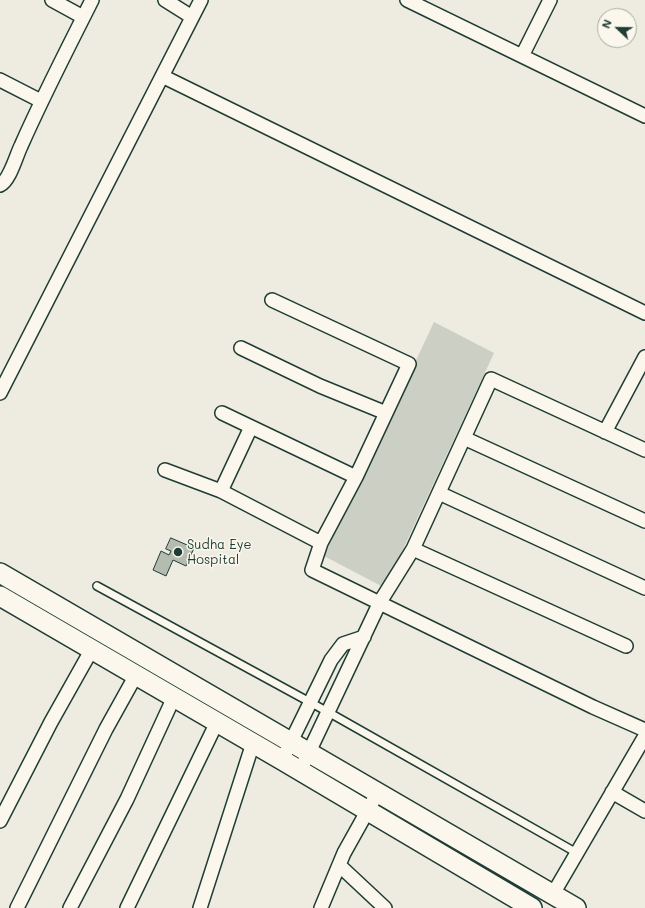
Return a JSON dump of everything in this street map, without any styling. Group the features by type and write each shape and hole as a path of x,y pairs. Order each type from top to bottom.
{"main road":[{"path":"0,573 576,908"},
{"path":"0,596 368,810 532,908"}],"street":[{"path":"52,0 83,17"},
{"path":"0,196 2,184 41,101 92,0"},
{"path":"165,0 192,17"},
{"path":"0,393 3,379 201,0"},
{"path":"406,0 645,116"},
{"path":"522,56 550,0"},
{"path":"162,76 645,313"},
{"path":"0,80 41,101"},
{"path":"272,300 409,364 356,477 321,543 312,570 593,707 645,730"},
{"path":"240,348 320,386 386,413"},
{"path":"605,432 645,357"},
{"path":"300,771 380,602 414,549 491,379 645,450"},
{"path":"222,413 356,477"},
{"path":"221,491 251,427"},
{"path":"464,438 645,521"},
{"path":"165,470 221,491 321,543"},
{"path":"439,493 645,588"},
{"path":"414,549 626,646"},
{"path":"282,760 332,660 343,644 364,637"},
{"path":"0,821 51,722 92,649"},
{"path":"17,908 106,729 136,675"},
{"path":"70,908 127,799 174,697"},
{"path":"127,908 217,722"},
{"path":"553,894 645,736"},
{"path":"200,908 253,743"},
{"path":"322,907 339,865 378,792"},
{"path":"612,792 645,811"},
{"path":"339,865 385,908"}],"lane":[{"path":"97,586 311,702 577,853"}],"shaded area":[{"path":"434,322 494,353 385,588 324,556"}],"building":[{"path":"171,538 194,548 186,566 173,560 166,576 153,570 161,551 169,555 171,551 166,549"}],"place":[{"name":"Sudha Eye Hospital","path":"178,552"}]}
